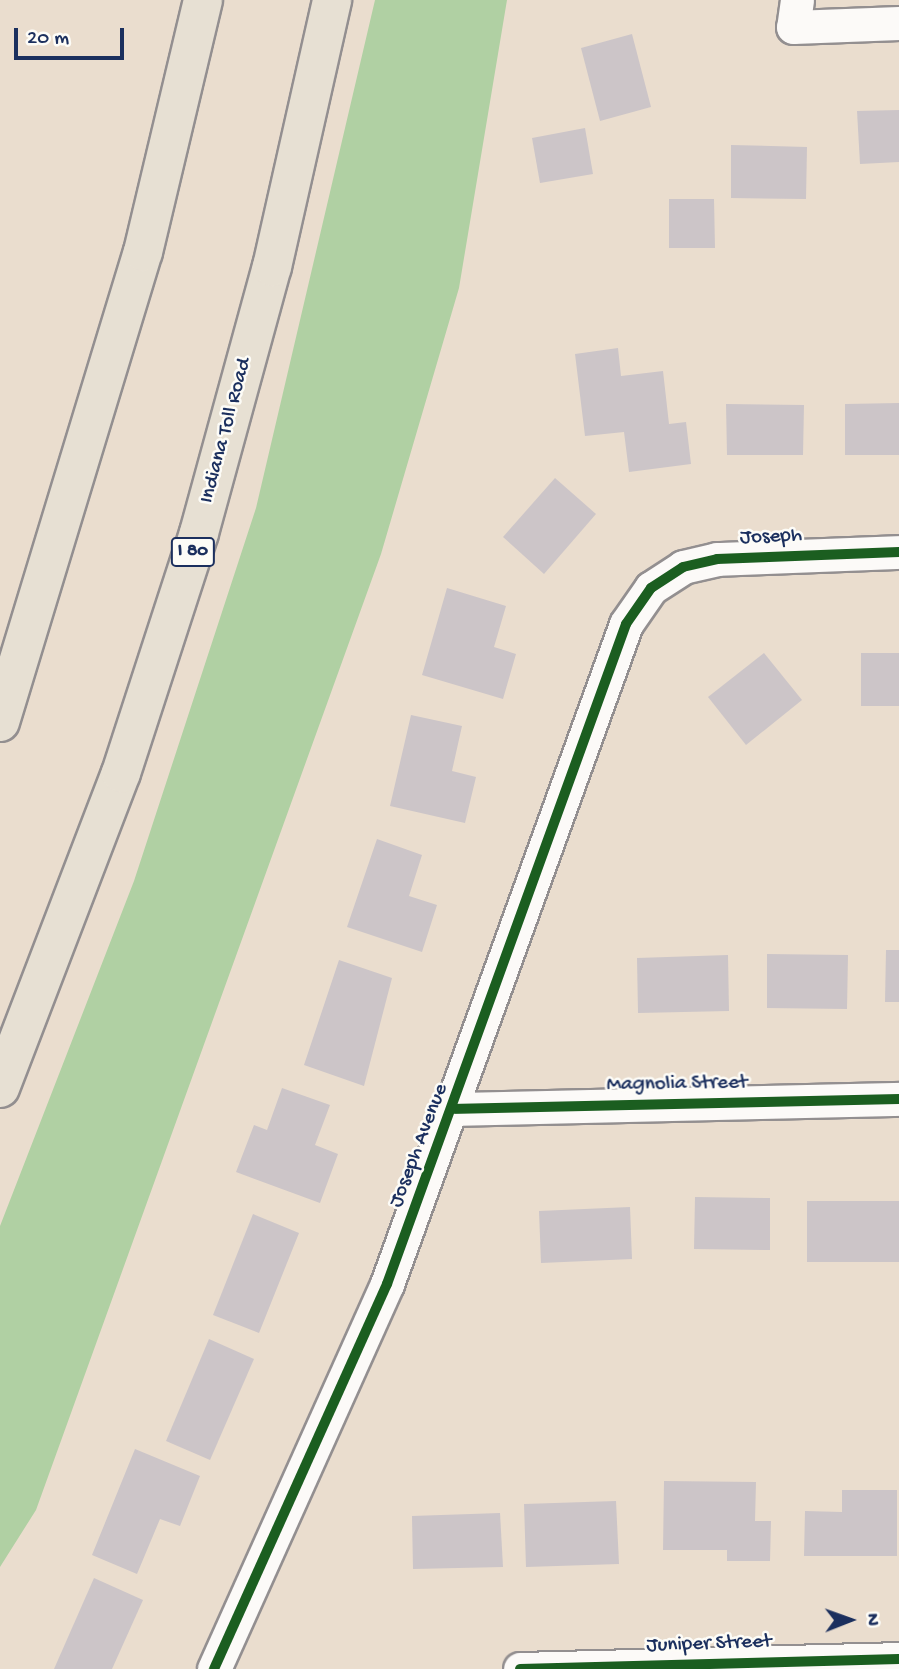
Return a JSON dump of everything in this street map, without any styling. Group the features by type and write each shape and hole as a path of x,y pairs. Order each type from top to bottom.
{"highway":[{"path":"0,722 144,252 203,0"},
{"name":"Indiana Toll Road","path":"0,1088 121,773 199,533 272,267 332,0"}],"street":[{"path":"795,14 899,23"},
{"name":"Joseph","path":"651,588 683,567 717,559 899,552"},
{"name":"Joseph Avenue","path":"214,1669 387,1284 455,1109 626,624 651,588"},
{"name":"Magnolia Street","path":"455,1109 899,1099"},
{"name":"Juniper Street","path":"520,1669 899,1658"}],"green space":[{"path":"375,0 507,0 459,288 381,554 36,1510 0,1567 0,1226 134,881 256,508"}],"building":[{"path":"632,34 651,107 600,121 581,48"},
{"path":"899,110 899,162 860,164 857,111"},
{"path":"585,128 593,174 540,183 532,138"},
{"path":"731,145 807,147 806,199 731,198"},
{"path":"669,199 714,199 715,248 669,248"},
{"path":"618,348 621,376 663,371 669,424 686,422 691,464 629,472 624,432 585,436 575,354"},
{"path":"899,403 899,455 845,455 845,404"},
{"path":"726,404 804,405 803,455 727,455"},
{"path":"555,478 596,514 544,574 503,537"},
{"path":"447,588 506,606 494,647 516,654 503,699 422,675"},
{"path":"764,653 802,700 746,745 708,697"},
{"path":"861,653 899,653 899,706 861,706"},
{"path":"411,715 462,726 452,771 476,777 465,823 390,806"},
{"path":"377,839 422,855 409,896 437,905 422,952 347,927"},
{"path":"886,950 899,950 899,1002 885,1002"},
{"path":"767,954 848,955 847,1009 767,1008"},
{"path":"728,955 729,1011 638,1013 637,958"},
{"path":"339,960 392,978 364,1086 304,1065"},
{"path":"282,1088 330,1105 315,1145 338,1154 320,1203 236,1172 254,1125 267,1130"},
{"path":"695,1197 770,1198 770,1250 694,1249"},
{"path":"807,1201 899,1201 899,1262 807,1262"},
{"path":"630,1207 632,1259 541,1263 539,1211"},
{"path":"253,1214 299,1233 259,1333 213,1315"},
{"path":"209,1339 254,1359 210,1460 166,1441"},
{"path":"135,1449 200,1476 180,1526 160,1519 137,1574 92,1555"},
{"path":"664,1481 756,1482 755,1521 771,1521 770,1561 727,1561 727,1550 663,1550"},
{"path":"842,1490 897,1490 897,1556 804,1556 805,1511 842,1512"},
{"path":"616,1501 619,1564 526,1567 524,1504"},
{"path":"500,1513 503,1567 413,1569 412,1516"},
{"path":"94,1578 143,1600 112,1669 54,1669"}],"cycle path":[{"path":"214,1669 387,1284 626,624 651,588 683,567 717,559 899,552"},
{"path":"455,1109 899,1099"},
{"path":"520,1669 899,1659"}]}
